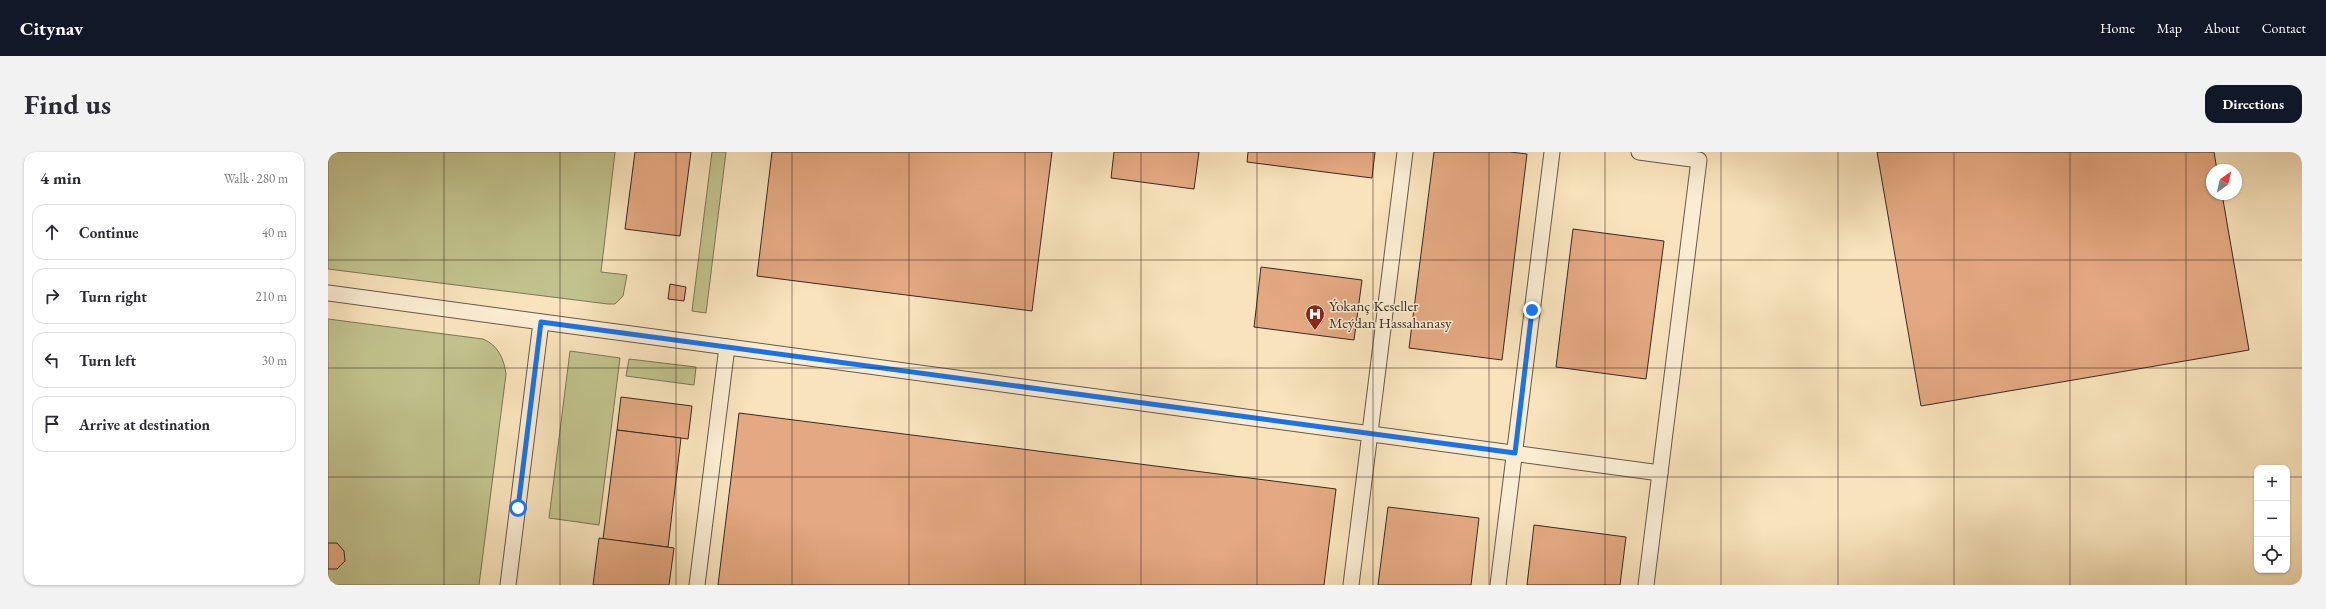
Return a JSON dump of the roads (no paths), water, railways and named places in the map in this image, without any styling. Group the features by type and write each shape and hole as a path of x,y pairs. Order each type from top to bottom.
{"lane":[{"path":"1351,585 1405,152"},
{"path":"1498,585 1552,152"},
{"path":"1639,152 1699,160 1646,585"},
{"path":"328,293 1660,473"},
{"path":"508,585 541,322"},
{"path":"697,585 727,347"}],"place":[{"name":"Ýokanç Keseller Meýdan Hassahanasy","path":"1315,331"}]}
